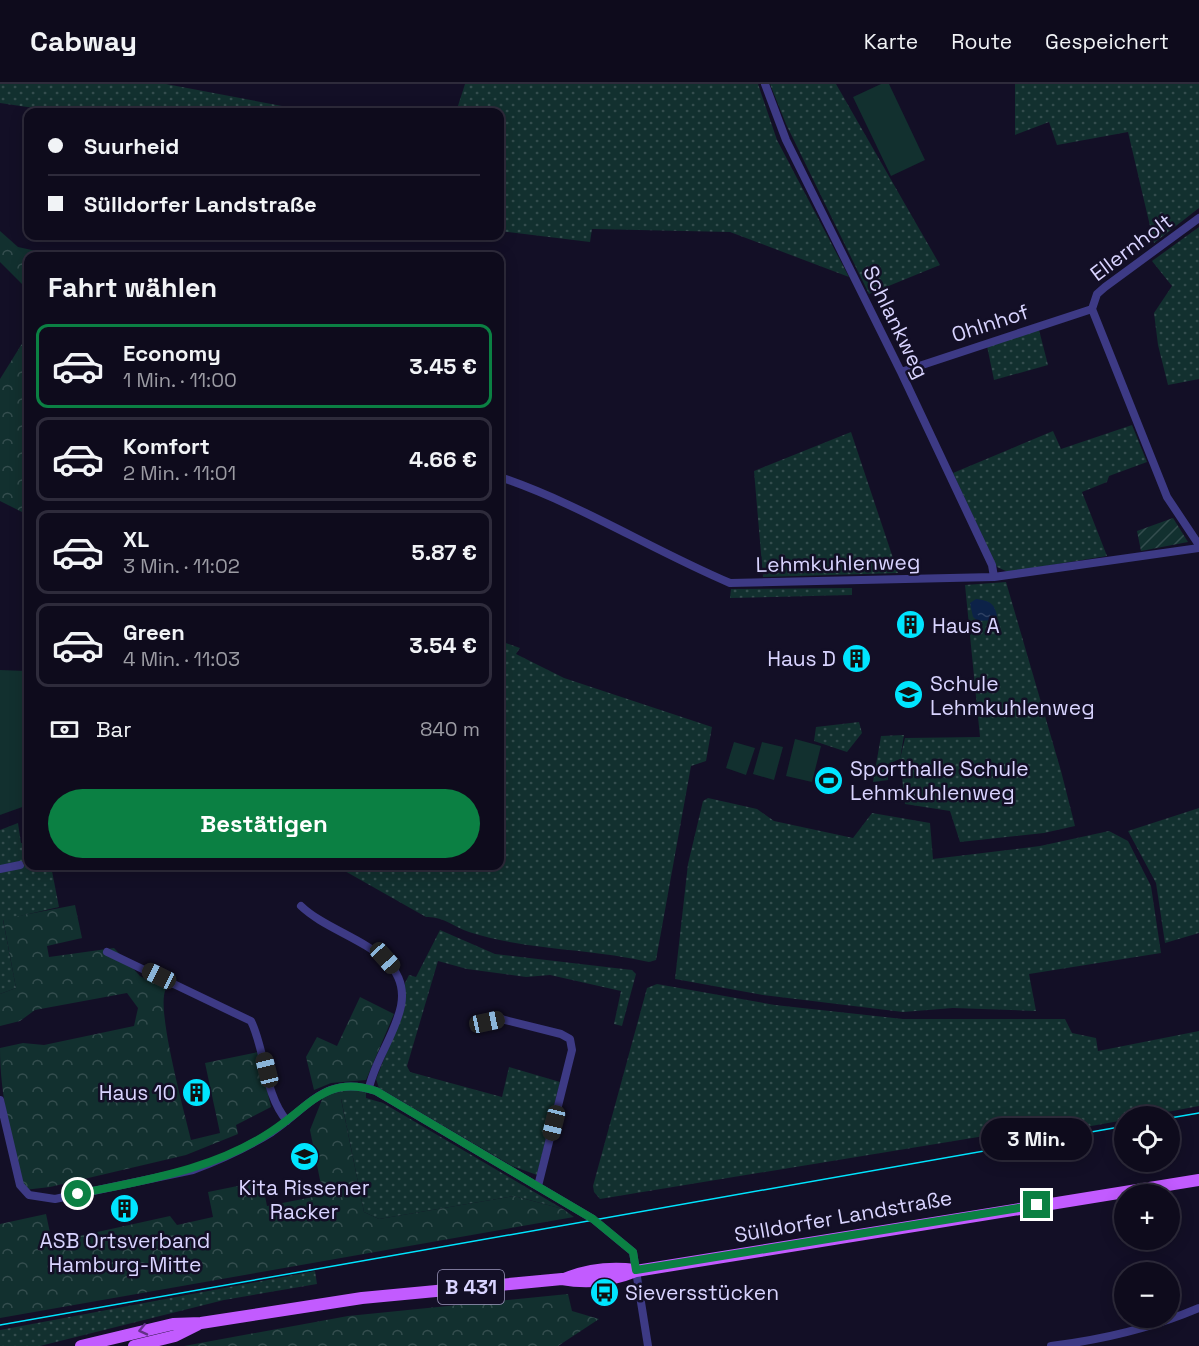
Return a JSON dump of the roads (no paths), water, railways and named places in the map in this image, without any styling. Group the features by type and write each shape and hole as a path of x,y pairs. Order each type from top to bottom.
{"main road":[{"name":"Sülldorfer Landstraße","path":"81,1346 173,1324 201,1323 362,1298 562,1279 579,1272 618,1268 636,1270 1199,1180"},
{"name":"Sülldorfer Landstraße","path":"134,1346 176,1336 201,1323"}],"street":[{"name":"Schlankweg","path":"765,84 786,140 901,372 992,565 994,577"},
{"name":"Ellernholt","path":"1092,309 1097,294 1105,287 1199,218"},
{"name":"Ohlnhof","path":"901,372 1092,309"},
{"path":"1092,309 1167,497 1199,547"},
{"name":"Lehmkuhlenweg","path":"504,478 554,496 694,569 730,583 994,577 1199,547"},
{"path":"0,869 20,865"},
{"path":"301,906 315,920 385,958 400,977 401,1007 369,1088"},
{"path":"107,952 250,1021 261,1049 276,1104 287,1120"},
{"path":"487,1022 501,1019 561,1034 570,1039 572,1050 538,1186"},
{"path":"0,1100 23,1191 39,1199 55,1199 193,1170 236,1151 287,1120 327,1090 345,1086 369,1088 593,1219 627,1245 633,1252 648,1346"},
{"path":"1051,1346 1069,1345 1147,1327 1199,1308"}],"water":[{"path":"976,599 992,605 997,616 993,620 978,621 973,617 970,603"}],"tram line":[{"path":"1180,1116 1199,1113"},
{"path":"0,1325 1114,1128"}],"place":[{"name":"Haus A","path":"911,625"},
{"name":"Haus D","path":"857,658"},
{"name":"Schule Lehmkuhlenweg","path":"909,695"},
{"name":"Sporthalle Schule Lehmkuhlenweg","path":"829,780"},
{"name":"Haus 10","path":"197,1092"},
{"name":"Kita Rissener Racker","path":"304,1156"},
{"name":"ASB Ortsverband Hamburg-Mitte","path":"125,1209"},
{"name":"Sieversstücken","path":"604,1292"}]}
